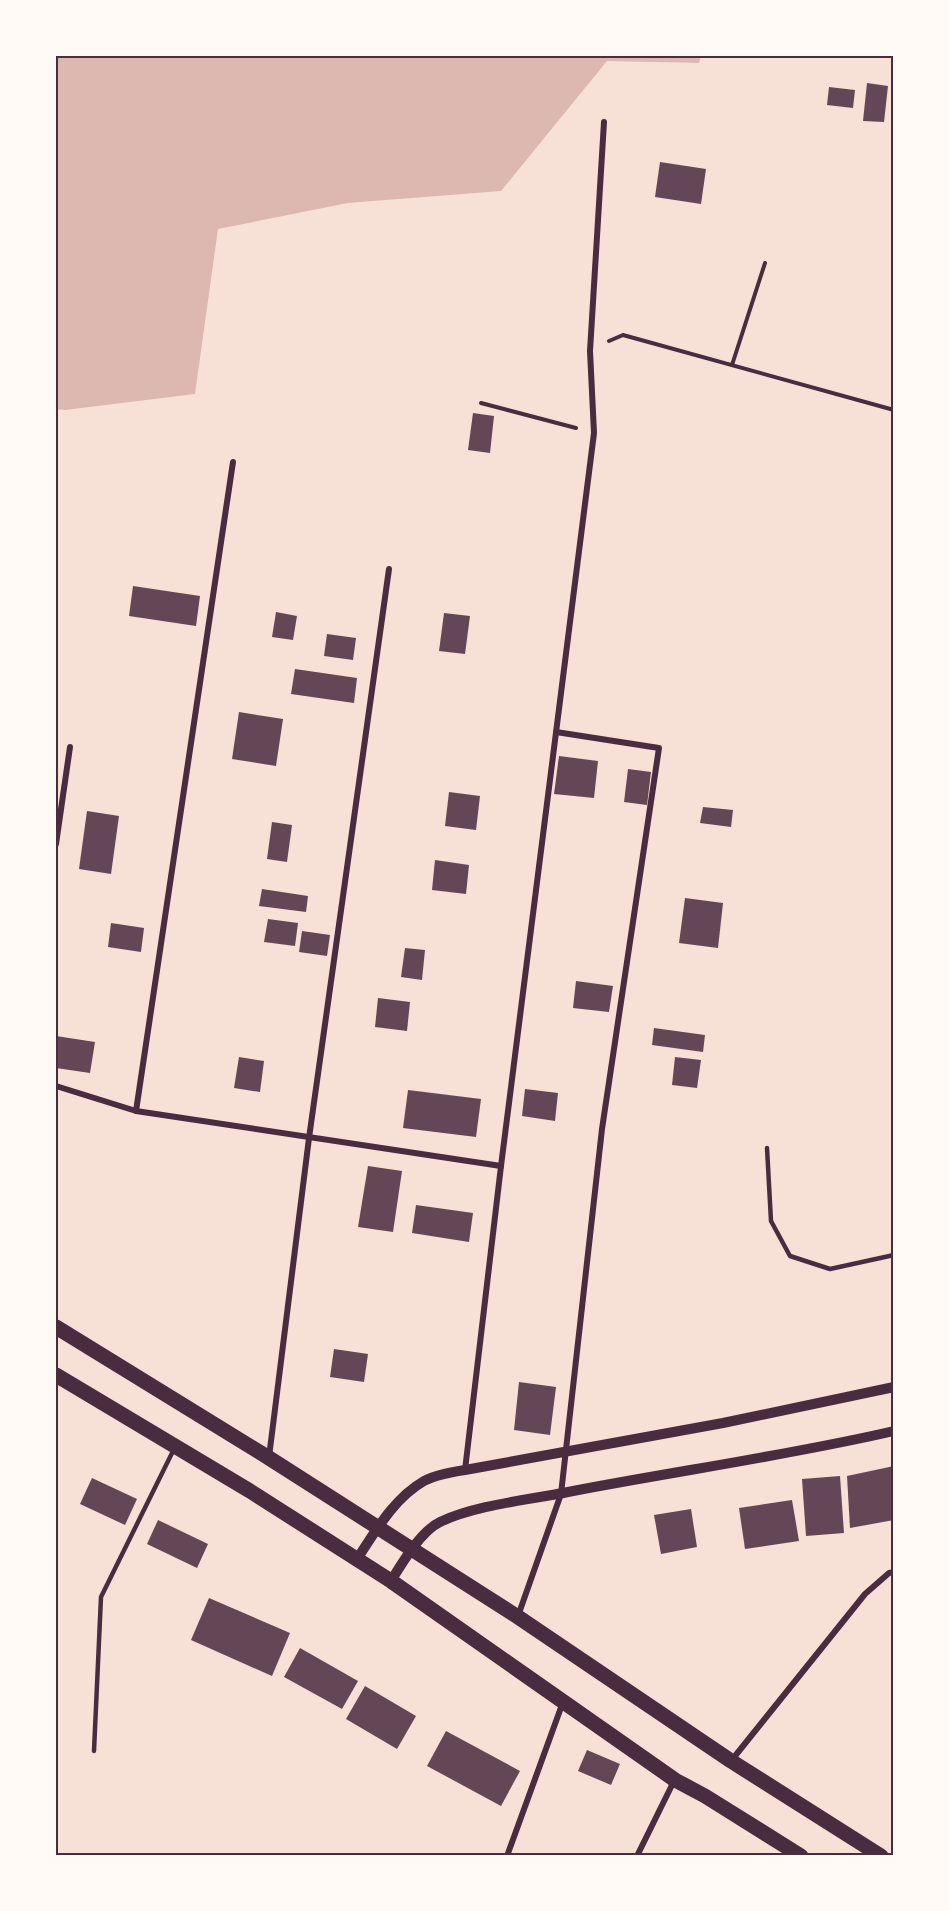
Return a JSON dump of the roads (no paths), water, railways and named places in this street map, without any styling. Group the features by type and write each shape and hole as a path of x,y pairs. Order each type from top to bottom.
{"main road":[{"path":"56,1327 269,1458 518,1617 731,1761 881,1856"},
{"path":"56,1375 250,1491 357,1559 675,1780 801,1856"}],"street":[{"path":"465,1470 501,1166 594,433 590,351 604,122"},
{"path":"136,1111 232,462"},
{"path":"269,1458 309,1138 388,569"},
{"path":"518,1617 561,1494 602,1129 659,748 556,732"},
{"path":"56,844 70,747"},
{"path":"56,1086 136,1111 501,1166"},
{"path":"357,1559 403,1497 425,1480 465,1470 723,1423 894,1387"},
{"path":"391,1581 410,1549 438,1523 469,1512 839,1444 894,1431"},
{"path":"731,1761 865,1594 889,1573 894,1572"},
{"path":"507,1856 564,1702"},
{"path":"637,1856 675,1780"}],"lane":[{"path":"766,1148 771,1221 790,1256 830,1269 894,1255"},
{"path":"94,1751 101,1597 175,1447"}]}
